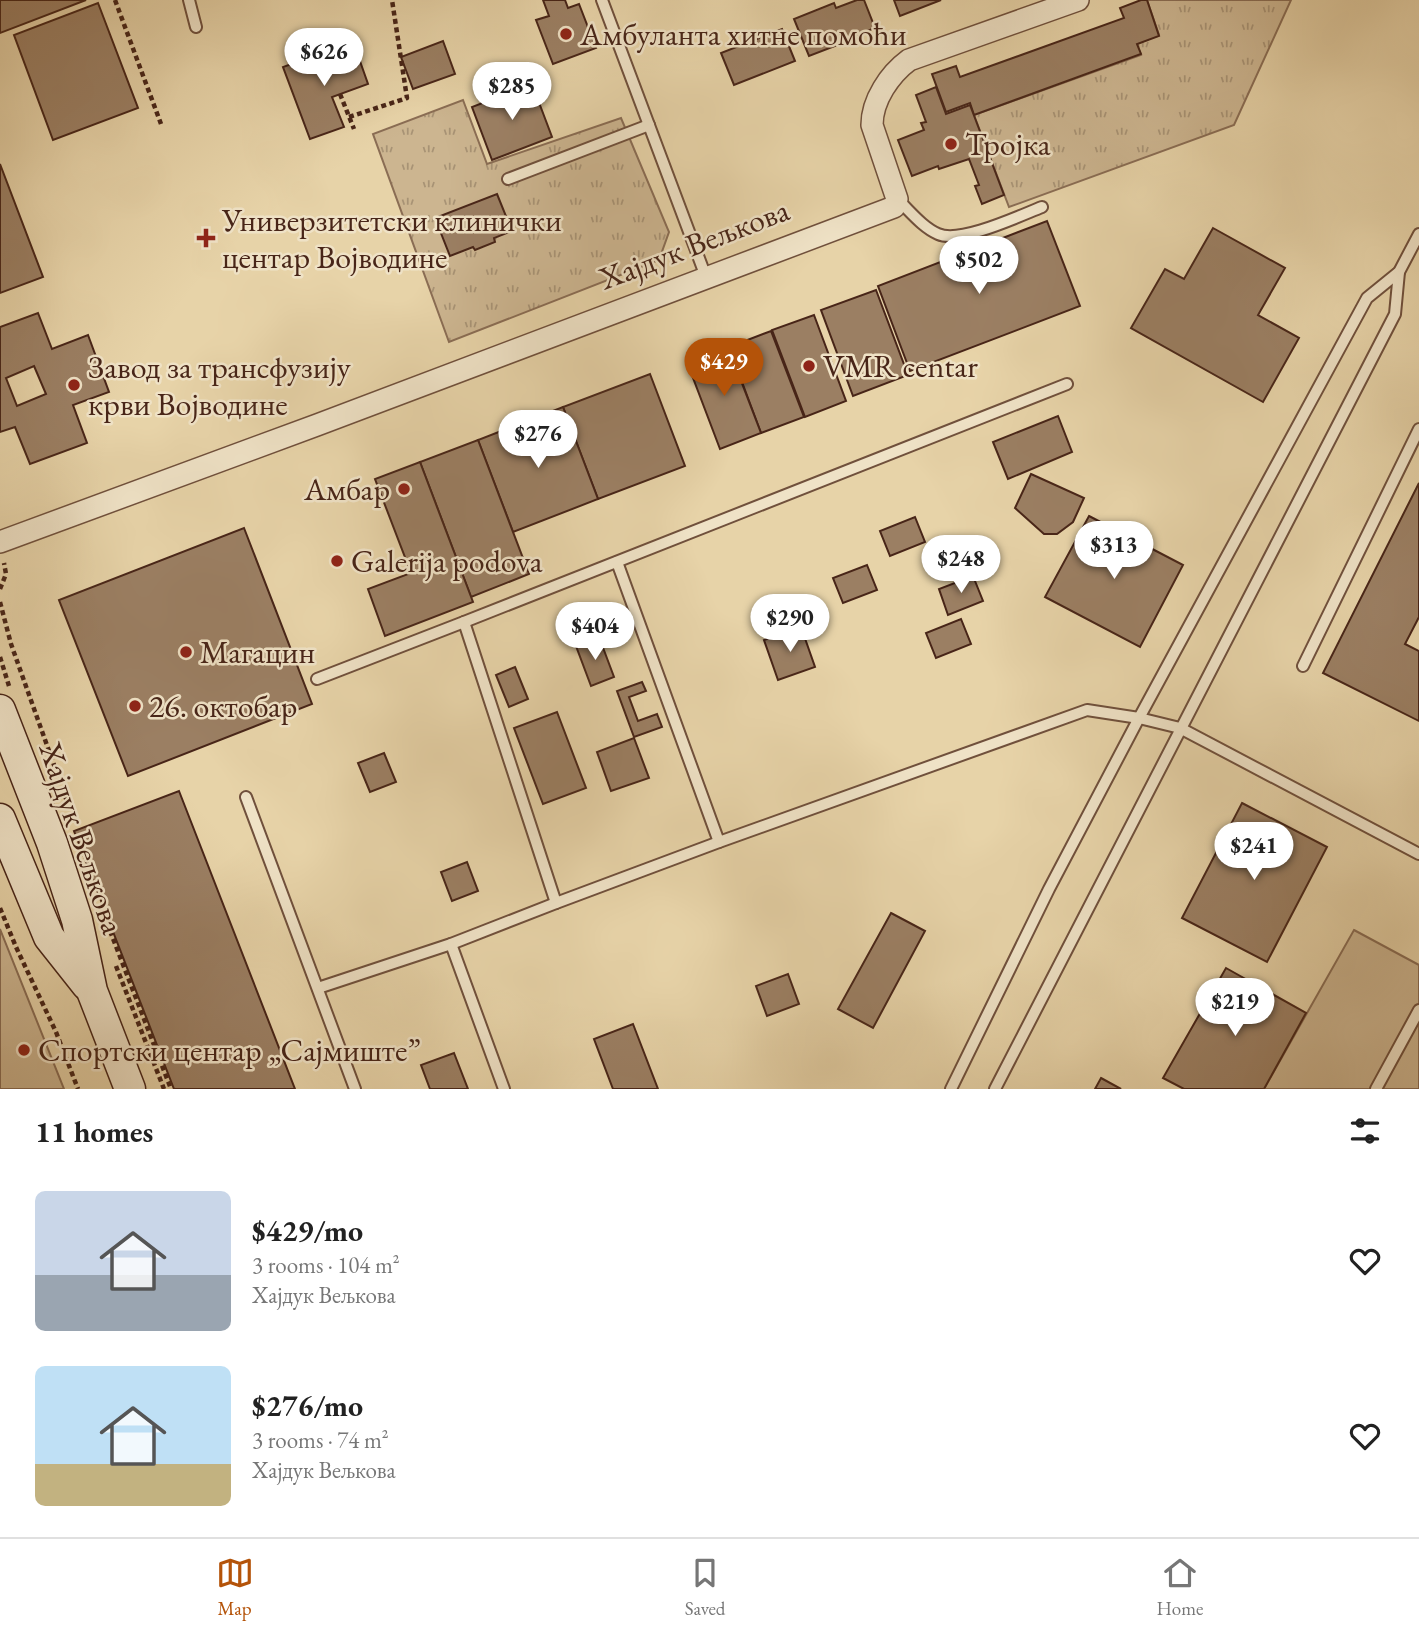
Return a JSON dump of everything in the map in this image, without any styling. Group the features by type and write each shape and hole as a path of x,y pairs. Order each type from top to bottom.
{"street":[{"path":"897,198 872,125 875,106 896,70 909,60 1078,0"},
{"name":"Хајдук Вељкова","path":"0,542 894,207 897,198"},
{"name":"Хајдук Вељкова","path":"0,709 52,843 77,920 92,991 131,1089"},
{"name":"Хајдук Вељкова","path":"0,819 49,937 92,991"}],"lane":[{"path":"189,0 196,27"},
{"path":"602,0 706,277"},
{"path":"508,179 649,125"},
{"path":"897,198 922,224 940,235 963,236 1042,207"},
{"path":"951,1089 1049,889 1139,718 1367,299 1399,272 1419,234"},
{"path":"995,1089 1395,314 1399,272"},
{"path":"317,678 1067,384"},
{"path":"1303,666 1419,429"},
{"path":"617,562 719,842"},
{"path":"464,622 556,903"},
{"path":"318,988 451,944 719,842 1087,710 1180,728 1419,854"},
{"path":"246,797 355,1089"},
{"path":"451,944 504,1089"},
{"path":"1376,1089 1419,1010"}],"path":[{"path":"115,0 161,124"},
{"path":"349,117 407,98 392,0"},
{"path":"340,94 354,130"},
{"path":"0,554 6,574 0,589"},
{"path":"0,908 56,1032 78,1089"}],"green space":[{"path":"1147,0 1291,0 1234,125 1009,207 974,115 1141,55 1137,44 1159,35"},
{"path":"463,100 487,164 621,118 669,232 659,260 449,342 373,134"},
{"name":"Спортски центар „Сајмиште”","path":"0,929 64,1089 0,1089"},
{"path":"1354,930 1419,965 1419,1089 1264,1089"}],"building":[{"path":"0,0 86,0 0,33"},
{"name":"Амбуланта хитне помоћи","path":"543,0 565,0 568,8 579,4 596,48 553,64 536,20 549,16"},
{"path":"864,0 875,28 809,56 794,19 834,3 836,8"},
{"path":"894,0 941,0 900,16"},
{"path":"1147,0 1159,36 1137,44 1141,54 974,115 970,103 946,112 932,74 956,66 960,77 1124,18 1120,8"},
{"path":"98,3 138,108 53,140 14,35"},
{"path":"782,29 795,61 734,85 721,53"},
{"path":"443,41 455,74 413,89 401,57"},
{"path":"355,47 368,84 332,97 344,127 310,139 283,67 316,55 318,60"},
{"path":"532,84 552,137 492,160 472,107"},
{"path":"936,87 946,114 970,105 1004,195 982,204 975,186 979,185 969,159 939,169 938,166 912,176 898,140 924,130 921,123 926,122 916,95"},
{"path":"0,164 43,277 0,293"},
{"path":"497,194 512,231 494,238 495,242 450,256 435,218"},
{"path":"1047,221 1080,306 910,371 878,286"},
{"path":"1213,228 1285,268 1258,315 1299,338 1263,402 1131,328 1165,269 1184,279"},
{"path":"876,290 908,375 853,396 821,310"},
{"name":"Завод за трансфузију крви Војводине","path":"38,313 52,349 88,335 109,392 73,405 87,443 30,464 15,427 0,432 0,327","holes":["34,366 46,394 17,406 6,378"]},
{"name":"VMR centar","path":"814,315 846,401 805,417 772,330"},
{"path":"771,331 804,417 761,433 729,347"},
{"path":"728,347 761,433 720,449 687,362"},
{"path":"650,374 685,466 598,499 563,407"},
{"path":"563,407 598,499 513,532 478,440"},
{"path":"1058,416 1072,452 1008,479 993,442"},
{"path":"478,440 529,574 471,597 420,462"},
{"path":"420,462 473,602 385,636 368,589 411,573 375,479"},
{"path":"1031,474 1084,498 1073,522 1057,534 1044,534 1015,508"},
{"path":"1419,483 1419,617 1405,644 1419,651 1419,721 1323,673"},
{"path":"1089,516 1183,565 1140,647 1045,597"},
{"path":"915,517 925,542 890,556 880,531"},
{"name":"Магацин","path":"244,528 312,704 128,776 59,600"},
{"path":"867,565 877,590 843,603 833,578"},
{"path":"973,576 983,601 948,615 939,589"},
{"path":"961,619 971,644 936,658 926,633"},
{"path":"801,627 815,667 778,680 764,640"},
{"path":"599,637 614,677 591,686 576,646"},
{"path":"515,667 528,699 509,707 496,675"},
{"path":"642,682 646,691 629,697 638,721 657,714 662,727 634,737 617,691"},
{"path":"557,712 586,788 543,804 514,728"},
{"path":"634,738 649,778 611,791 597,752"},
{"path":"384,753 396,782 370,792 358,763"},
{"path":"179,791 295,1089 174,1089 74,831"},
{"path":"1242,803 1327,847 1267,962 1182,918"},
{"path":"467,862 478,891 452,901 441,872"},
{"path":"891,913 925,931 873,1028 838,1009"},
{"path":"1226,968 1306,1013 1264,1089 1184,1089 1163,1078"},
{"path":"788,974 799,1004 767,1016 756,986"},
{"path":"633,1024 658,1089 613,1089 594,1039"},
{"path":"454,1053 468,1089 430,1089 421,1065"},
{"path":"1101,1078 1121,1089 1095,1089"}],"place":[{"name":"Амбуланта хитне помоћи","path":"566,34"},
{"name":"Тројка","path":"951,144"},
{"name":"Универзитетски клинички центар Војводине","path":"206,238"},
{"name":"VMR centar","path":"809,366"},
{"name":"Завод за трансфузију крви Војводине","path":"74,385"},
{"name":"Амбар","path":"404,489"},
{"name":"Galerija podova","path":"337,561"},
{"name":"Магацин","path":"186,652"},
{"name":"26. октобар","path":"135,706"},
{"name":"Спортски центар „Сајмиште”","path":"24,1050"}]}
